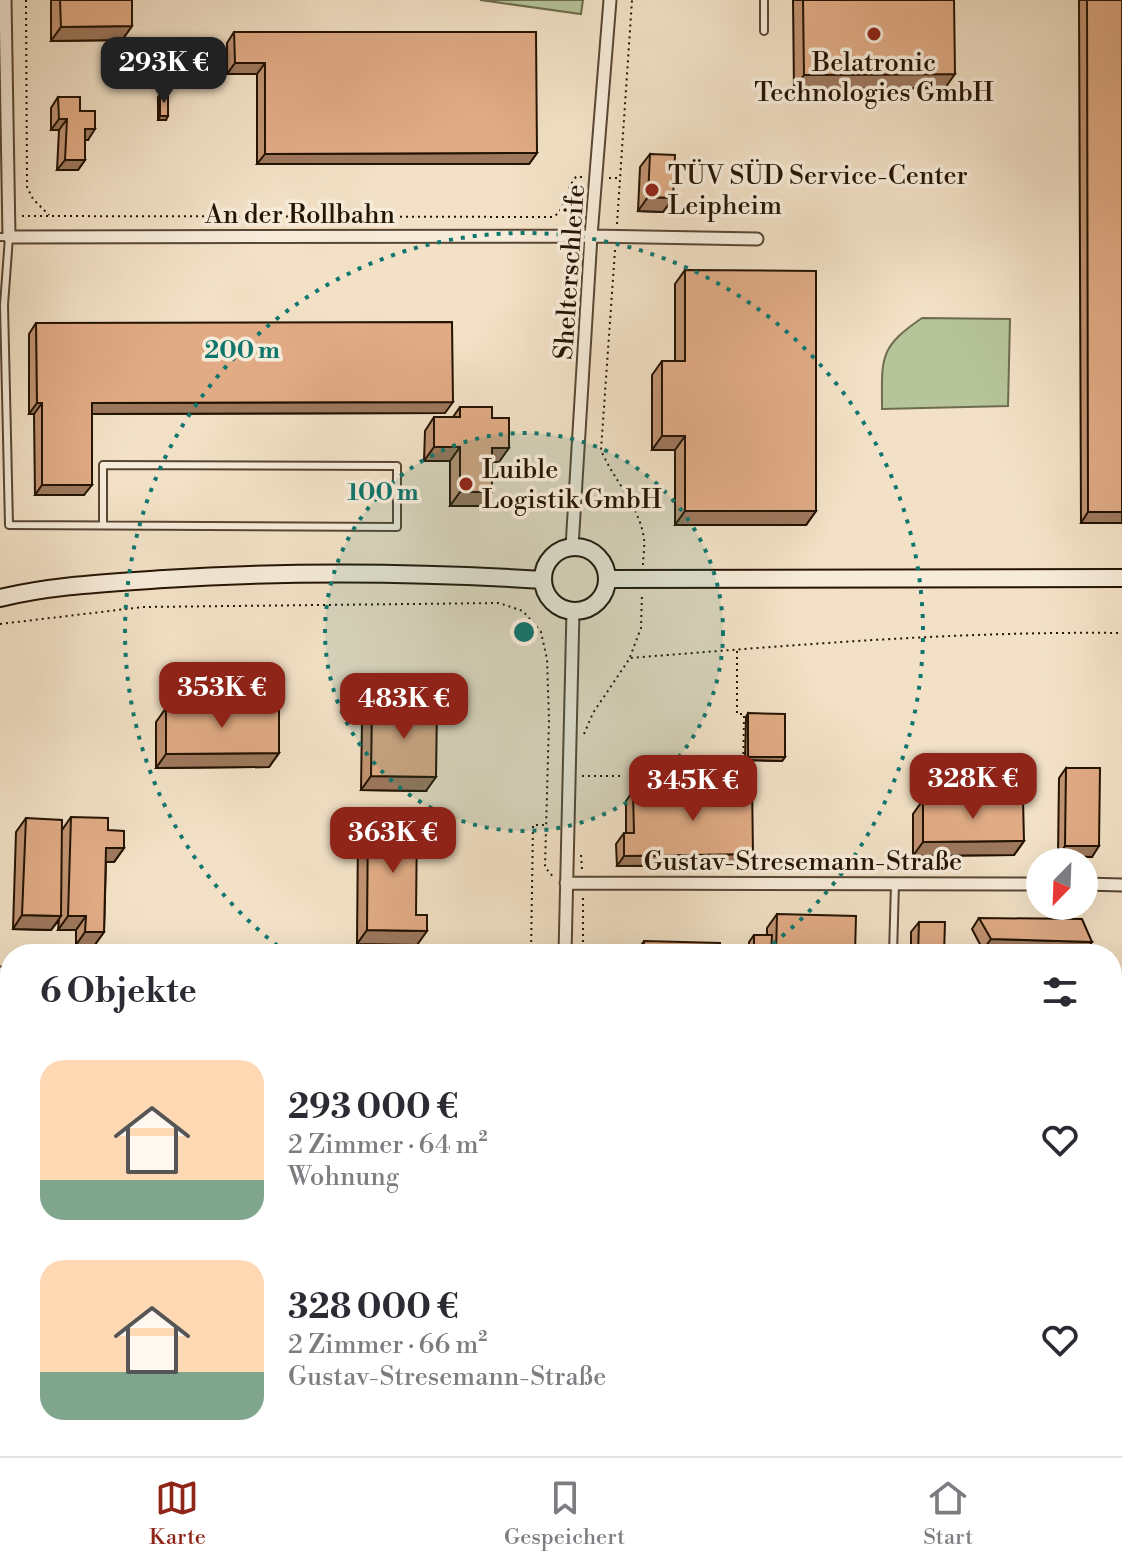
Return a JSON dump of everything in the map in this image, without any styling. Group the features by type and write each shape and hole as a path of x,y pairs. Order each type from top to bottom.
{"main road":[{"path":"572,547 597,555 605,566 608,579 606,589 593,606 573,611 552,601 543,580 545,568 552,558 572,547"},
{"path":"0,598 45,587 212,576 439,573 543,580"},
{"path":"608,579 1122,578"}],"street":[{"path":"4,237 9,216 5,0"},
{"name":"Shelterschleife","path":"572,547 591,236 610,0"},
{"name":"An der Rollbahn","path":"4,237 591,236 757,239"},
{"path":"565,944 573,611"},
{"name":"Gustav-Stresemann-Straße","path":"566,883 1026,884"},
{"path":"1098,884 1122,885"}],"lane":[{"path":"764,0 764,31"},
{"path":"4,237 9,525 397,527 397,466 103,465 103,525"},
{"path":"893,944 895,884"}],"path":[{"path":"26,0 27,187 33,199 50,216"},
{"path":"632,0 601,450 632,507 644,538 643,566"},
{"path":"9,216 553,217 561,212 576,177 620,178"},
{"path":"583,736 593,713 630,658 641,628 642,593"},
{"path":"0,624 143,607 499,603 523,611 541,632 547,659 549,720 545,867 556,880 566,883"},
{"path":"630,658 938,636 1122,633"},
{"path":"737,650 737,714 744,714 743,778"},
{"path":"579,776 621,776"},
{"path":"531,944 533,825 545,825"},
{"path":"580,844 583,944"}],"green space":[{"path":"480,0 583,0 581,14"},
{"path":"922,318 1010,319 1008,406 882,409 882,377 886,356 897,338"}],"building":[{"path":"60,0 132,0 132,26 61,27"},
{"path":"803,0 954,0 955,74 804,75"},
{"path":"1087,0 1122,0 1122,512 1088,512"},
{"path":"234,32 536,32 537,153 265,154 265,63 235,63"},
{"path":"160,94 168,94 168,116 160,116"},
{"path":"58,97 80,97 80,111 95,111 95,129 85,129 85,160 65,160 67,119 59,119"},
{"path":"650,154 675,155 673,198 648,197"},
{"path":"685,270 816,271 816,511 685,511 685,436 662,436 662,361 685,361"},
{"path":"452,322 453,402 92,403 92,485 42,485 42,403 37,403 36,323"},
{"name":"Luible Logistik GmbH","path":"460,407 492,407 492,418 509,418 509,448 492,448 492,492 460,492 460,447 434,447 434,417 460,417"},
{"path":"372,705 437,707 436,777 371,776"},
{"path":"279,707 279,753 166,754 166,708"},
{"path":"748,713 785,714 785,757 748,757"},
{"path":"1066,768 1100,768 1099,846 1065,846"},
{"path":"709,782 752,782 753,854 624,856 624,833 634,833 633,791 653,791 653,798 709,797"},
{"path":"1023,799 1024,841 923,842 923,800"},
{"path":"71,817 108,818 108,830 124,831 124,848 106,848 104,932 85,932 86,916 68,916"},
{"path":"368,817 417,818 416,915 427,915 427,931 367,930"},
{"path":"26,818 62,820 61,916 22,915"},
{"path":"777,914 856,916 855,944 776,944"},
{"path":"979,918 1082,920 1092,942 991,939"},
{"path":"919,922 945,922 944,944 918,944"},
{"path":"754,935 772,935 772,944 754,944"},
{"path":"644,941 720,943 720,944 644,944"}],"place":[{"name":"Belatronic Technologies GmbH","path":"874,34"},
{"name":"TÜV SÜD Service-Center Leipheim","path":"652,190"},
{"name":"Luible Logistik GmbH","path":"466,484"}]}
